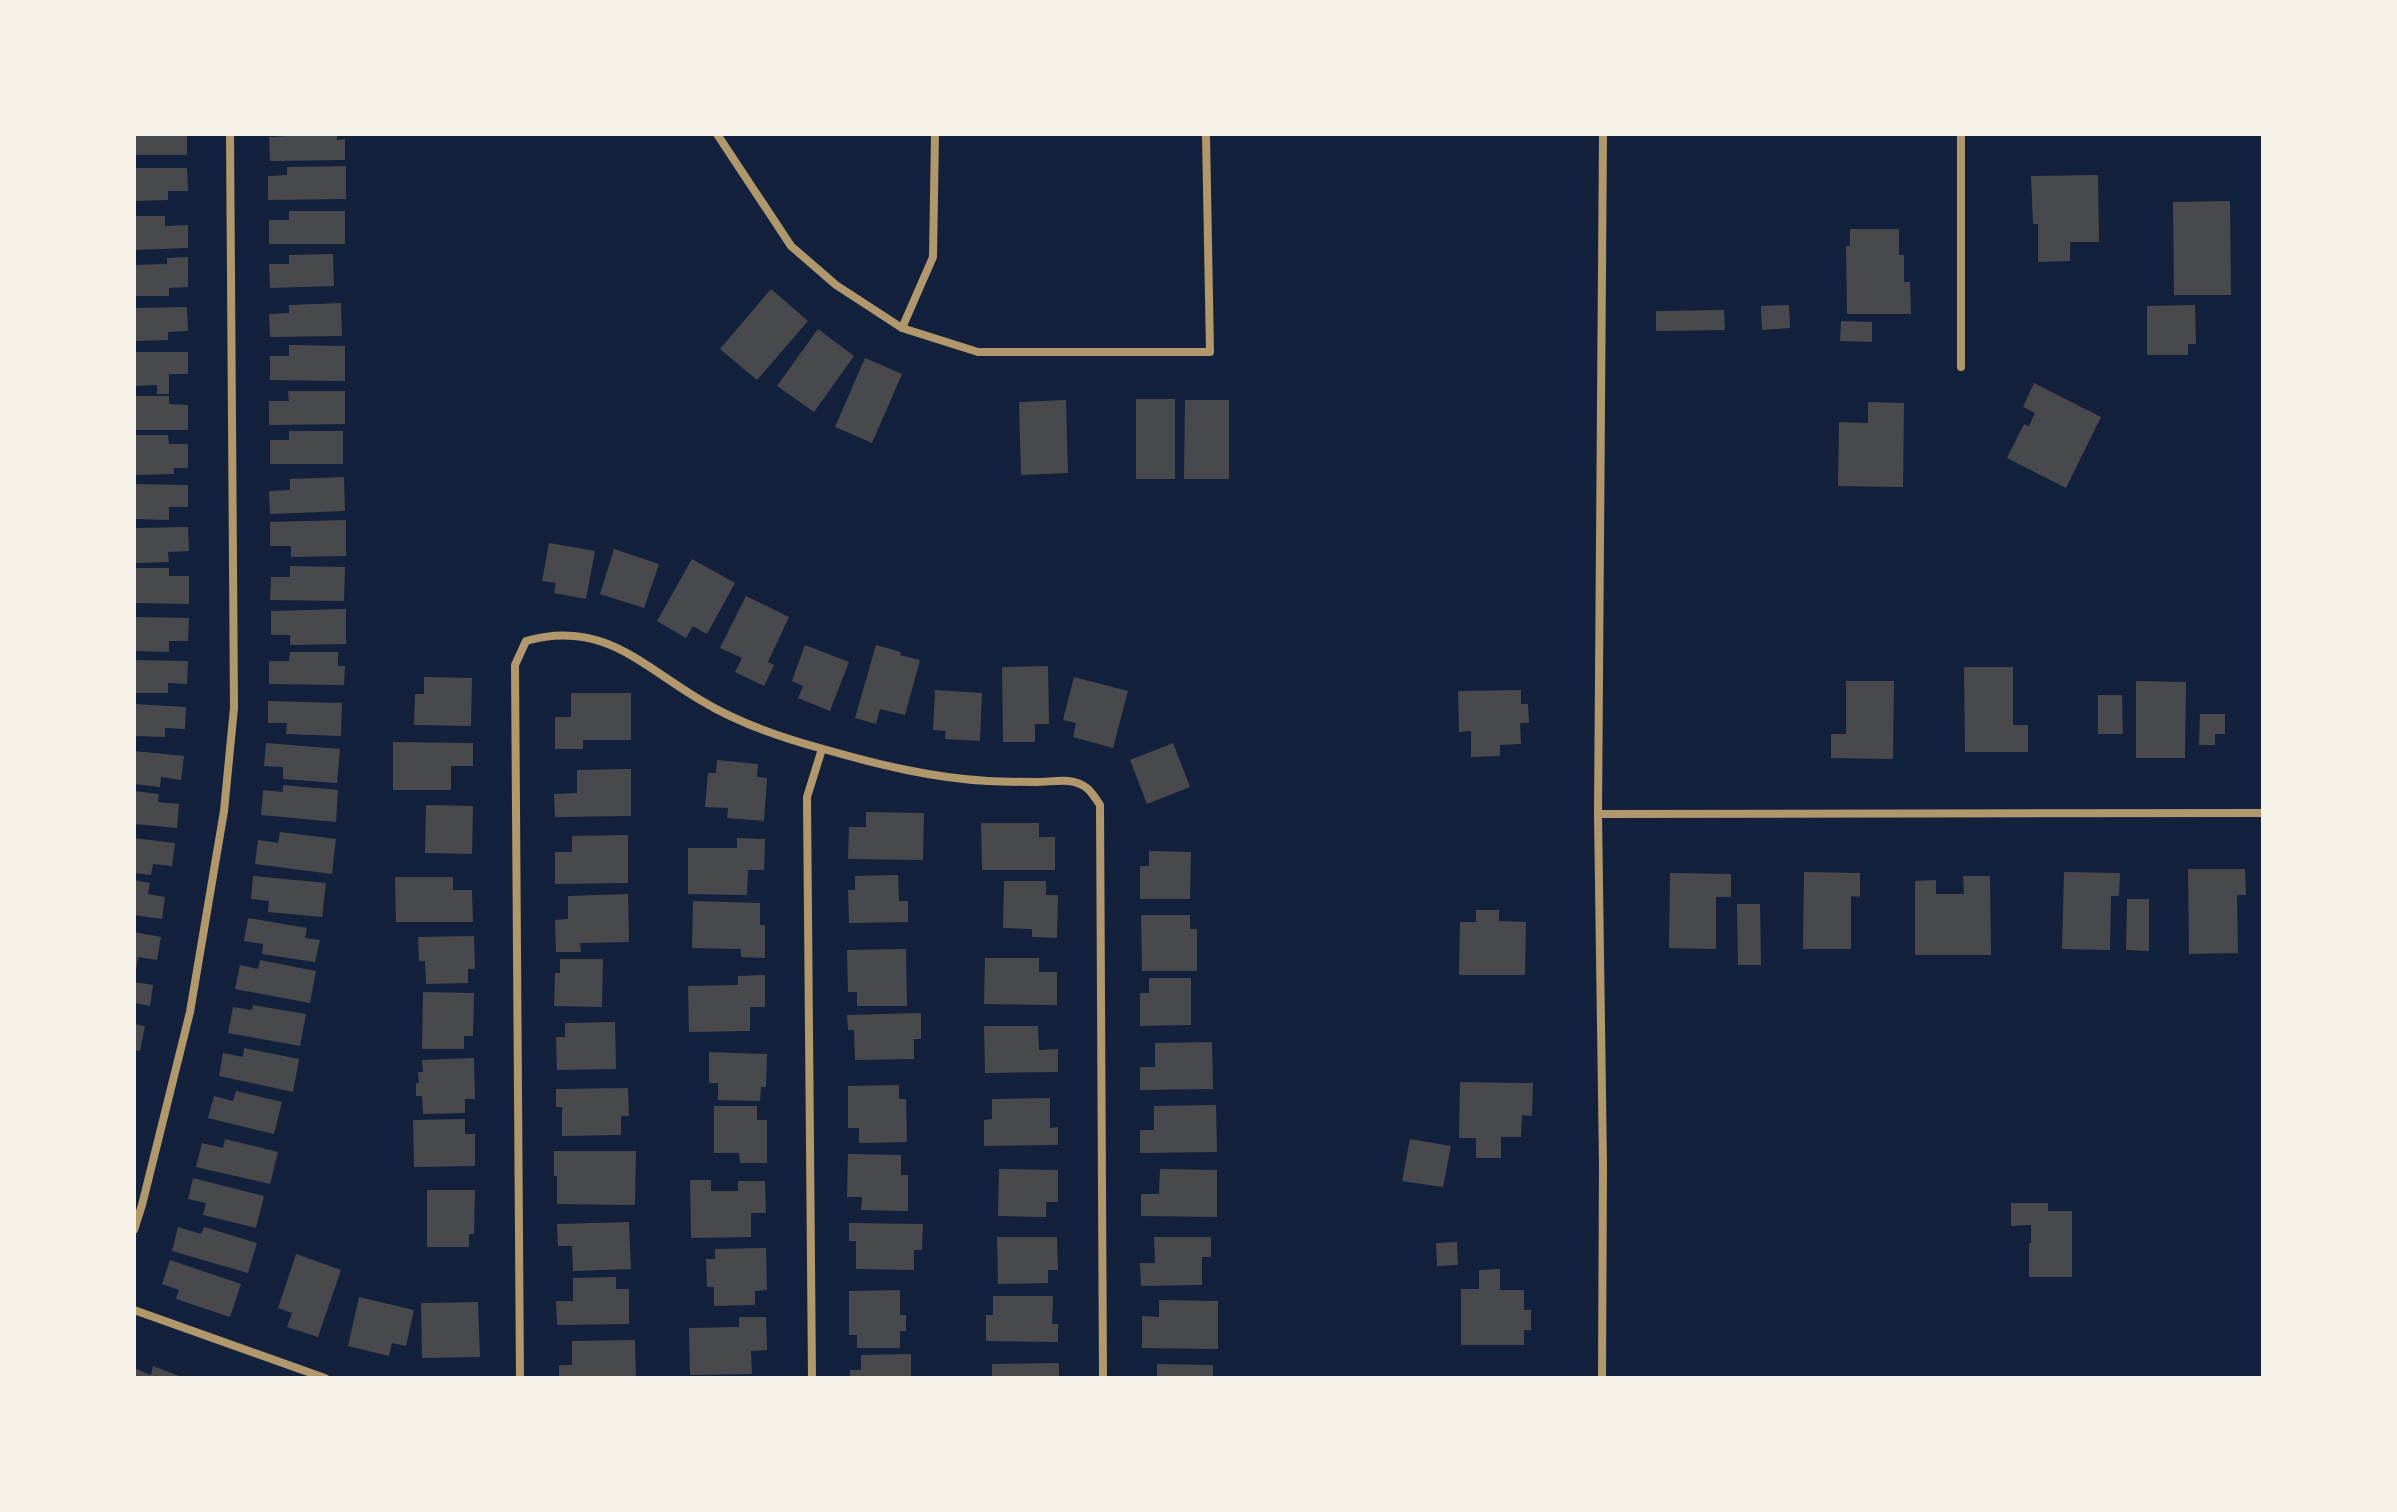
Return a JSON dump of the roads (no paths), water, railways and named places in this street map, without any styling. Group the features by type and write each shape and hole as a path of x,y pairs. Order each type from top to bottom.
{"street":[{"path":"134,1230 190,1012 224,811 234,708 230,134"},
{"path":"717,134 791,246 836,285 902,328 978,352 1210,352 1206,134"},
{"path":"902,328 933,257 935,134"},
{"path":"1602,1378 1603,1165 1598,814 1603,134"},
{"path":"1961,134 1961,367"},
{"path":"520,1378 515,665 526,641 548,635 587,636 622,649 703,702 777,734 822,749 930,774 986,781 1068,781 1090,789 1100,805 1103,1378"},
{"path":"812,1378 807,797 822,749"},
{"path":"1598,814 2263,813"},
{"path":"134,1310 325,1378"}]}
